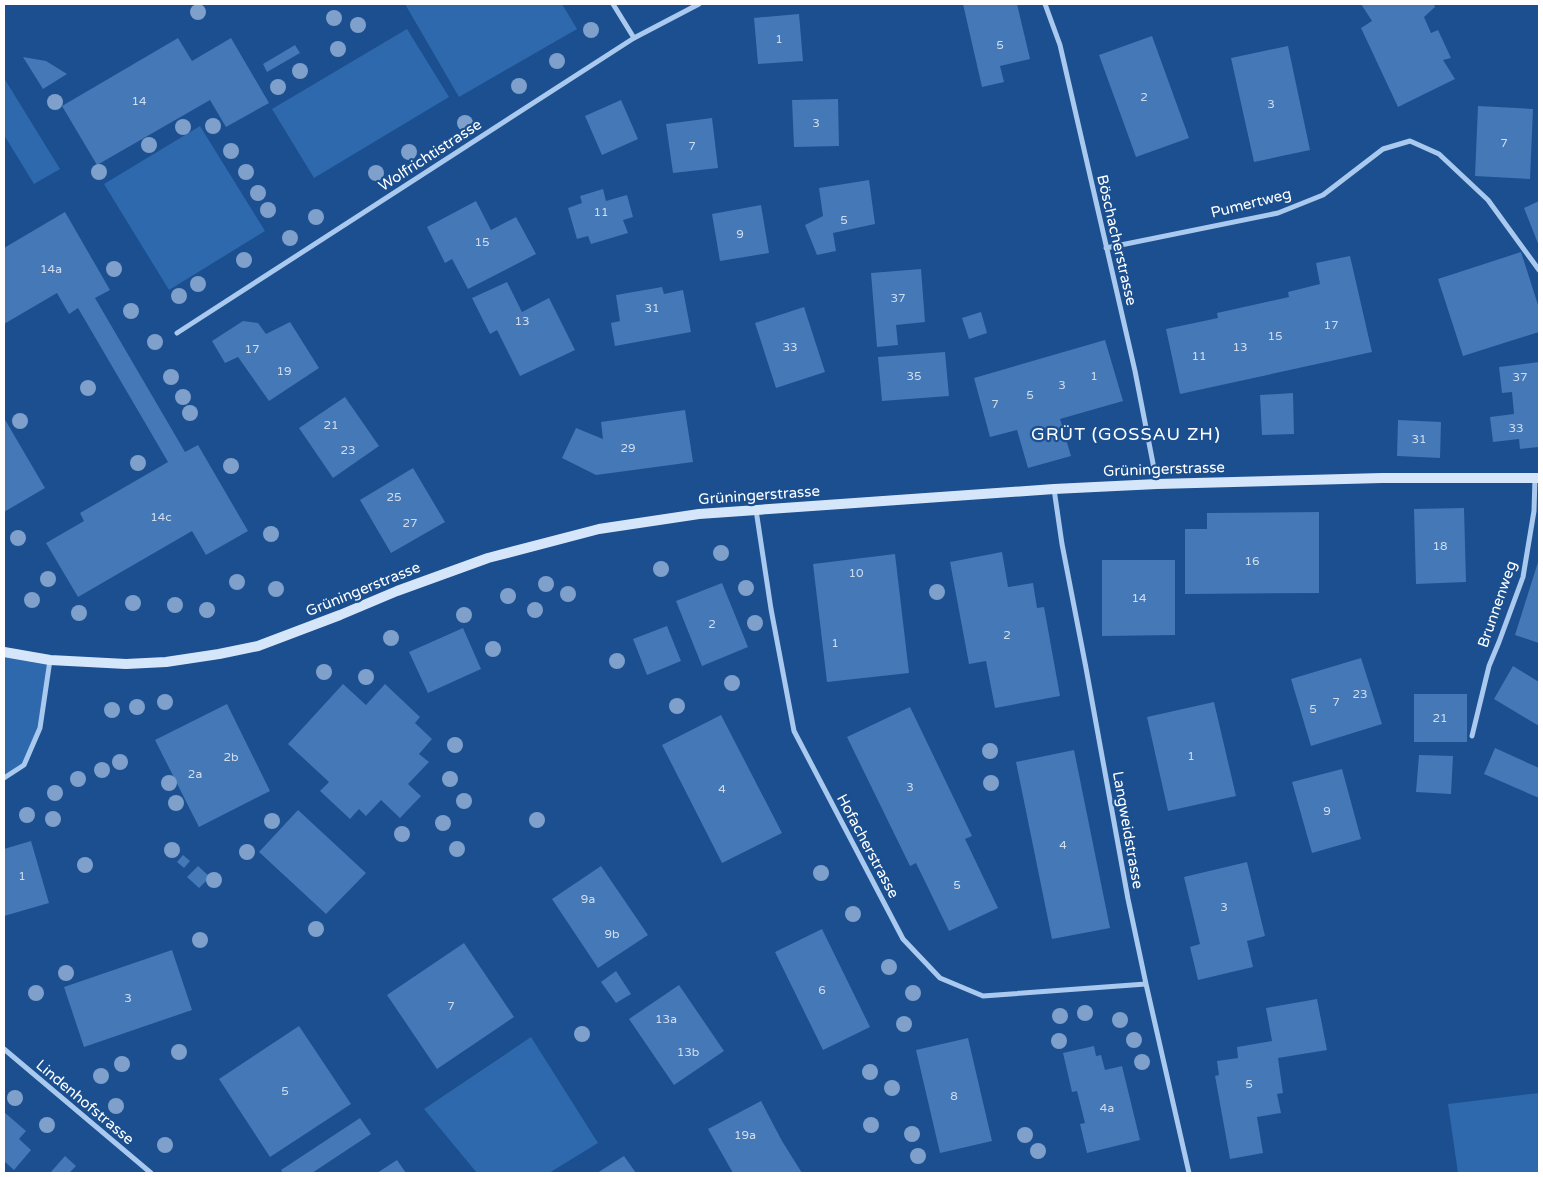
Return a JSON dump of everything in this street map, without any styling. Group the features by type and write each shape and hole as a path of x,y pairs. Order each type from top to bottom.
{"main road":[{"name":"Grüningerstrasse","path":"4,652 50,660 126,664 166,662 219,654 258,646 397,591 488,558 599,529 699,514 1054,489 1158,484 1382,478 1537,478"}],"street":[{"path":"613,4 634,38"},
{"name":"Wolfrichtistrasse","path":"177,333 634,38 699,4"},
{"name":"Böschacherstrasse","path":"1045,4 1060,45 1135,371 1158,484"},
{"name":"Pumertweg","path":"1106,248 1278,213 1323,195 1383,149 1410,141 1439,154 1488,200 1539,270"},
{"name":"Brunnenweg","path":"1472,736 1489,666 1522,577 1534,511 1537,478"},
{"name":"Langweidstrasse","path":"1054,489 1062,544 1128,899 1189,1173"},
{"name":"Hofacherstrasse","path":"756,509 771,609 794,731 903,939 940,978 983,996 1146,984"},
{"path":"4,778 24,765 40,728 50,660"},
{"name":"Lindenhofstrasse","path":"4,1049 151,1173"}],"shaded area":[{"path":"405,4 562,4 577,29 459,97"},
{"path":"407,29 449,97 314,178 272,109"},
{"path":"4,78 60,169 34,184 4,135"},
{"path":"200,126 265,231 169,290 104,184"},
{"path":"4,652 50,660 40,728 24,765 4,778"},
{"path":"531,1037 598,1143 549,1173 477,1173 424,1109"},
{"path":"1539,1093 1539,1173 1458,1173 1448,1104"}],"building":[{"path":"963,4 1017,4 1030,59 1000,66 1004,82 982,87"},
{"path":"1361,4 1434,4 1435,7 1424,17 1431,33 1438,30 1451,58 1443,60 1455,79 1398,107 1361,28 1372,21"},
{"path":"799,14 803,61 758,64 754,18"},
{"path":"1152,36 1189,138 1136,157 1099,55"},
{"path":"178,38 192,61 231,38 269,103 226,127 210,100 97,165 62,106"},
{"path":"295,45 300,53 267,72 263,64"},
{"path":"1288,46 1310,150 1254,162 1231,58"},
{"path":"23,57 46,61 67,74 43,89"},
{"path":"838,99 839,146 794,147 792,100"},
{"path":"621,100 638,139 602,155 585,116"},
{"path":"1478,106 1533,109 1530,179 1475,176"},
{"path":"712,118 718,168 673,173 666,124"},
{"path":"869,180 875,224 833,233 836,251 817,255 805,225 823,216 819,188"},
{"path":"603,189 606,201 627,195 633,217 623,220 628,233 591,244 588,236 577,239 568,208 582,203 580,196"},
{"path":"476,201 491,230 516,217 536,254 468,289 452,259 445,263 427,227"},
{"path":"1539,201 1539,246 1524,208"},
{"path":"761,205 769,253 720,261 712,214"},
{"path":"65,212 110,290 95,298 185,452 198,445 248,531 206,555 192,531 78,597 46,543 84,521 80,513 168,462 78,308 69,314 57,293 4,324 4,248"},
{"path":"1521,252 1539,308 1539,332 1463,356 1438,279"},
{"path":"1350,256 1372,352 1180,394 1166,329 1218,318 1217,313 1289,297 1288,292 1320,284 1316,263"},
{"path":"921,269 925,322 896,325 898,345 877,347 871,273"},
{"path":"507,282 522,312 549,298 575,350 520,376 497,330 490,334 472,298"},
{"path":"662,287 664,294 683,290 691,332 615,346 611,323 620,321 616,295"},
{"path":"804,307 825,372 776,388 755,323"},
{"path":"981,312 987,333 969,339 962,318"},
{"path":"243,321 258,323 266,334 290,322 319,368 269,401 238,357 225,363 212,341"},
{"path":"1105,340 1123,401 1060,419 1071,456 1028,468 1017,430 990,437 974,378"},
{"path":"945,352 949,396 882,401 878,357"},
{"path":"1539,362 1539,447 1520,449 1519,439 1493,442 1490,417 1514,414 1512,392 1502,393 1499,367"},
{"path":"1293,393 1294,434 1262,435 1260,395"},
{"path":"345,397 379,446 333,478 299,428"},
{"path":"685,410 693,462 596,475 562,458 576,428 603,439 601,422"},
{"path":"4,418 45,488 4,512"},
{"path":"1398,420 1441,422 1440,458 1397,456"},
{"path":"413,468 445,522 391,553 360,500"},
{"path":"1464,508 1466,582 1416,584 1414,509"},
{"path":"1319,512 1319,593 1185,594 1185,529 1207,529 1207,513"},
{"path":"1002,552 1008,587 1033,583 1037,608 1044,607 1060,696 995,708 986,661 969,664 950,562"},
{"path":"895,554 909,673 827,682 813,564"},
{"path":"1539,559 1539,643 1515,635"},
{"path":"1102,560 1175,560 1175,635 1102,636"},
{"path":"722,583 748,647 702,666 676,601"},
{"path":"667,626 681,661 647,675 633,639"},
{"path":"463,628 481,669 428,693 409,652"},
{"path":"1361,658 1382,724 1311,746 1291,679"},
{"path":"1513,666 1539,682 1539,726 1494,699"},
{"path":"343,684 366,705 385,684 420,717 415,723 432,739 419,754 429,762 408,784 421,796 400,818 381,800 366,816 359,809 350,819 320,791 329,782 288,744"},
{"path":"1414,694 1467,694 1467,742 1414,742"},
{"path":"1214,702 1236,796 1168,811 1147,717"},
{"path":"227,704 270,791 199,827 155,740"},
{"path":"910,707 972,836 965,839 998,908 949,931 916,863 910,866 847,737"},
{"path":"721,715 782,833 722,863 662,745"},
{"path":"1495,748 1539,768 1539,798 1484,774"},
{"path":"1074,750 1110,928 1052,939 1016,762"},
{"path":"1419,755 1453,756 1451,794 1416,792"},
{"path":"1342,769 1361,839 1312,853 1292,782"},
{"path":"298,810 366,873 326,914 259,852"},
{"path":"31,841 49,903 4,916 4,849"},
{"path":"183,855 190,861 184,868 177,862"},
{"path":"1247,862 1265,936 1247,941 1253,967 1198,980 1190,947 1200,944 1184,877"},
{"path":"198,866 210,877 199,888 187,877"},
{"path":"601,866 648,935 598,968 552,899"},
{"path":"822,929 870,1027 823,1050 775,952"},
{"path":"464,943 514,1017 437,1069 387,995"},
{"path":"172,950 192,1010 84,1047 64,987"},
{"path":"616,971 631,994 616,1003 601,982"},
{"path":"679,985 724,1051 674,1085 629,1019"},
{"path":"1317,999 1327,1050 1278,1058 1283,1093 1277,1094 1281,1113 1257,1117 1263,1153 1230,1159 1215,1076 1219,1075 1217,1061 1238,1058 1237,1047 1272,1041 1266,1008"},
{"path":"299,1026 351,1104 270,1157 219,1079"},
{"path":"968,1038 992,1141 940,1153 916,1050"},
{"path":"1094,1046 1096,1056 1101,1055 1105,1070 1122,1066 1140,1140 1087,1153 1080,1124 1085,1123 1077,1091 1072,1092 1063,1053"},
{"path":"761,1101 782,1141 802,1173 733,1173 708,1129"},
{"path":"4,1112 26,1131 19,1139 31,1150 14,1170 4,1161"},
{"path":"360,1118 371,1134 312,1173 283,1173 281,1170"},
{"path":"65,1156 76,1166 69,1173 50,1173"},
{"path":"624,1156 636,1173 597,1173"},
{"path":"397,1160 406,1173 377,1173"}],"district":[{"name":"GRÜT (GOSSAU ZH)","path":"1126,434"}]}
